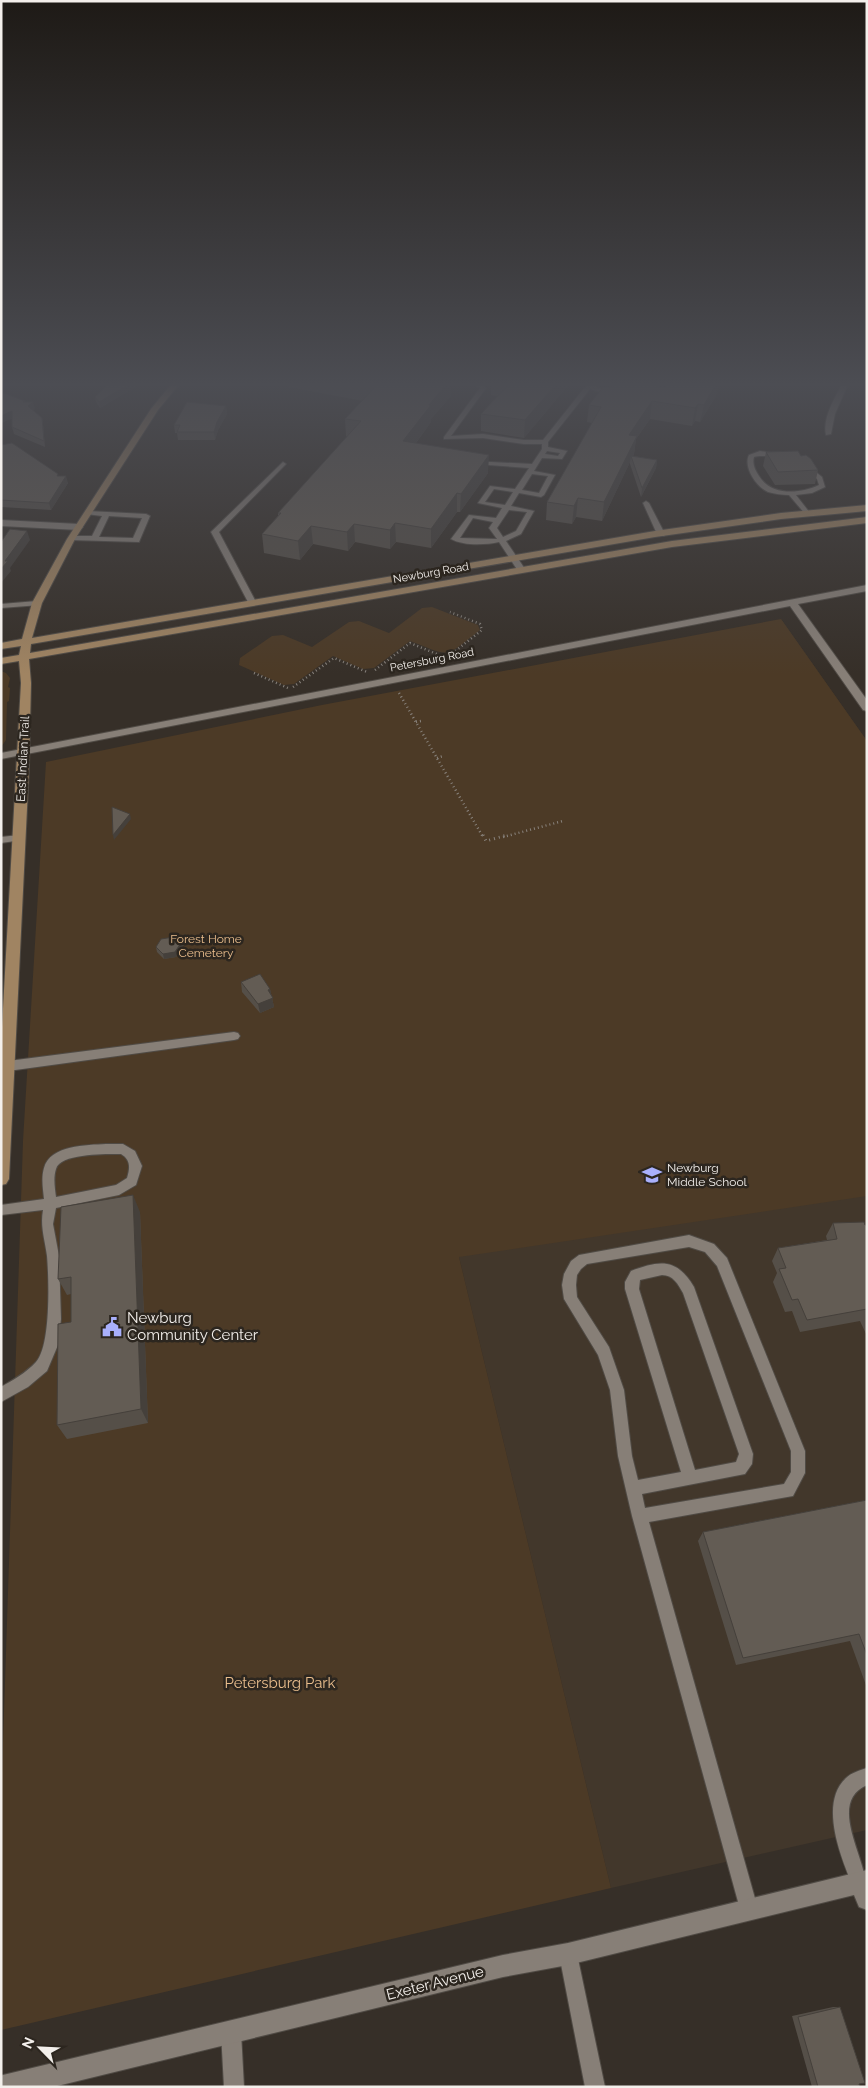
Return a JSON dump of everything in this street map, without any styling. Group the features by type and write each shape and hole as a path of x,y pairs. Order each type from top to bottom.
{"main road":[{"name":"East Indian Trail","path":"1,1179 5,1071 19,838 26,642 37,603 79,527 110,479"},
{"name":"Newburg Road","path":"1,646 661,534 867,508"},
{"name":"Newburg Road","path":"1,662 522,569 698,540 867,520"}],"street":[{"path":"1,523 79,527"},
{"name":"Petersburg Road","path":"1,756 867,588"},
{"path":"792,602 867,708"},
{"name":"Exeter Avenue","path":"3,2087 503,1966 568,1954 748,1909 864,1888"}],"lane":[{"path":"252,602 215,532 268,479"},
{"path":"522,569 493,528 525,479"},
{"path":"498,521 471,516 455,539 476,542 501,540 518,533 531,511 481,503 492,487 541,495 550,479"},
{"path":"757,479 761,486 776,492 791,493 812,491 822,486 820,479"},
{"path":"791,493 808,514"},
{"path":"646,503 661,534"},
{"path":"73,538 136,540 146,516 88,513"},
{"path":"95,538 106,514"},
{"path":"1,606 37,603"},
{"path":"1,840 19,838"},
{"path":"5,1071 234,1036"},
{"path":"1,1210 50,1204 119,1190 128,1185 136,1172 136,1164 129,1152 114,1148 64,1154 53,1160 49,1170 50,1204 47,1224 52,1256 54,1319 51,1344 42,1366 24,1382 1,1395"},
{"path":"640,1516 788,1491 798,1473 798,1451 722,1262 709,1248 689,1241 584,1259 576,1265 571,1274 569,1285 571,1299 604,1352 617,1390 625,1456 640,1516 748,1909"},
{"path":"633,1488 690,1478 740,1469 745,1464 746,1454 689,1291 675,1271 665,1269 636,1275 632,1282 632,1289 690,1478"},
{"path":"864,1888 846,1838 841,1819 840,1801 847,1787 867,1776"},
{"path":"568,1954 595,2087"},
{"path":"231,2032 234,2087"}],"path":[{"path":"254,673 291,689 334,658 370,674 410,643 447,658 482,630 480,624 450,612"},
{"path":"399,692 486,841 563,821"},
{"path":"416,722 421,720"},
{"path":"437,758 443,756"}],"shaded area":[{"name":"Newburg Middle School","path":"781,619 867,741 867,1830 611,1888 459,1257"}],"green space":[{"path":"432,607 478,625 480,630 453,650 447,652 433,650 410,641 374,668 363,669 333,656 294,684 284,685 239,665 240,658 272,636 283,635 312,647 349,622 359,621 389,633 422,608"},
{"name":"Petersburg Park","path":"781,619 867,741 867,1196 459,1257 611,1888 1,2030 1,1803 23,1141 46,762 322,705"},
{"path":"1,671 10,678 8,687 10,688 9,701 7,702 6,740 1,747"}],"building":[{"path":"1,479 64,479 49,503 1,500"},
{"path":"308,479 471,479 461,494 457,493 431,529 395,523 390,530 354,524 347,532 311,526 298,541 262,534 281,513 278,513"},
{"path":"560,479 615,479 604,502 578,498 574,506 547,502"},
{"path":"639,479 647,479 642,488"},
{"path":"10,529 27,531 1,569 1,542"},
{"path":"112,807 130,814 113,835"},
{"path":"186,935 175,952 163,954 156,947 161,939"},
{"path":"260,974 270,989 268,990 273,998 258,1004 241,982"},
{"name":"Newburg Community Center","path":"133,1195 141,1409 57,1425 58,1324 71,1322 71,1277 58,1279 61,1207"},
{"path":"864,1222 867,1225 867,1309 807,1320 798,1299 792,1300 779,1269 786,1268 778,1248 837,1239 833,1223"},
{"path":"867,1500 867,1655 859,1634 743,1658 703,1532"},
{"path":"840,2007 865,2083 859,2084 860,2087 818,2087 798,2017"}],"place":[{"name":"Newburg Middle School","path":"652,1175"},
{"name":"Newburg Community Center","path":"112,1327"}],"park label":[{"name":"Forest Home Cemetery","path":"206,946"}]}
